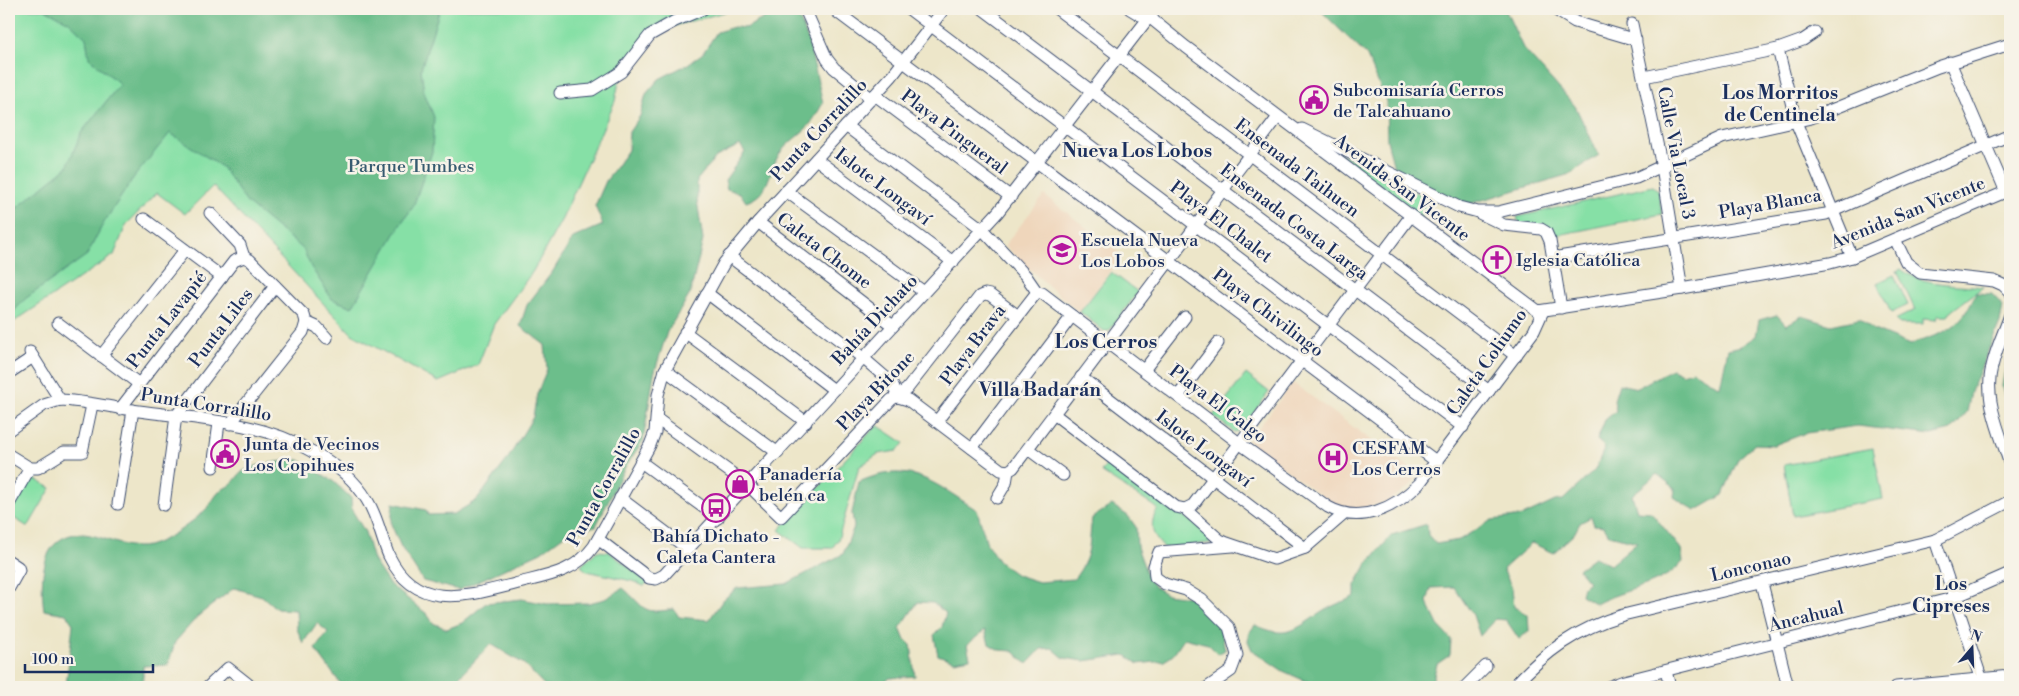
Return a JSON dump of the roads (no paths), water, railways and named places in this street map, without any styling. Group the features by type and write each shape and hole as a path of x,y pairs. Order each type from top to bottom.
{"street":[{"path":"560,94 592,90 621,72 650,35 675,21 703,9"},
{"name":"Playa Pingueral","path":"805,9 827,58 834,68 1011,197"},
{"name":"Playa El Chalet","path":"909,9 1463,427"},
{"name":"Punta Corralillo","path":"60,400 225,424 278,435 310,450 339,468 355,483 368,501 389,556 398,571 411,584 431,594 465,596 566,571 584,559 598,539 641,462 653,438 657,419 658,396 665,370 729,256 873,97 944,9"},
{"name":"Ensenada Costa Larga","path":"982,9 1489,391"},
{"name":"Ensenada Taihuen","path":"1057,9 1516,356"},
{"path":"1130,9 1140,15 1148,13"},
{"path":"1554,9 1574,22 1636,40"},
{"name":"Playa Chivilingo","path":"837,12 1437,462"},
{"name":"Bahía Dichato","path":"598,539 652,578 664,575 1011,197 1092,91 1148,13"},
{"name":"Avenida San Vicente","path":"1148,13 1166,31 1410,217 1529,306 1543,311 1830,263 1852,257 2008,191"},
{"name":"Calle Via Local 3","path":"1632,24 1662,168 1682,289"},
{"path":"1644,77 1778,49 1803,40 1815,32"},
{"path":"996,498 1006,483 1008,472 1028,449 1278,117 1459,207 1478,212 1498,212 1636,178 1662,168 1722,138 1817,116 1950,62 2010,44"},
{"path":"1778,49 1796,122 1852,257"},
{"path":"1950,62 2008,191"},
{"name":"Playa El Galgo","path":"846,126 982,229 1026,276 1037,292 1042,293 1239,443 1328,507 1343,514"},
{"name":"Playa Blanca","path":"1552,258 1832,211 2010,135"},
{"name":"Islote Longaví","path":"816,159 953,262"},
{"path":"786,191 924,292"},
{"path":"1478,212 1491,221 1504,225 1544,230 1549,238 1561,308"},
{"path":"210,213 240,245 244,256 304,315 306,322 303,332 225,424 213,467"},
{"path":"1185,509 1193,505 1410,217"},
{"path":"144,219 222,277"},
{"name":"Caleta Chome","path":"758,222 893,326"},
{"path":"1895,239 1906,262 1920,272 1999,282 2010,292"},
{"path":"101,356 185,250"},
{"name":"Punta Lavapié","path":"120,409 235,259 244,256"},
{"path":"729,256 864,358 892,383 898,396 908,400 1001,470 1008,472"},
{"name":"Punta Liles","path":"164,505 176,416 275,286"},
{"name":"Playa Brava","path":"937,421 1037,292"},
{"path":"707,293 834,390"},
{"name":"Playa Bitone","path":"748,485 781,517 891,400 907,389 980,296 990,295 1018,316"},
{"name":"Caleta Coliumo","path":"1343,514 1369,514 1398,501 1419,484 1538,326 1543,311"},
{"path":"2010,315 1992,364 1989,386 1991,402 2010,465"},
{"path":"972,448 1072,316"},
{"path":"1144,370 1185,317"},
{"path":"306,322 317,327 327,338"},
{"path":"58,323 139,384"},
{"path":"685,332 806,422"},
{"path":"1178,396 1218,343"},
{"path":"9,373 31,355 60,400 44,405 9,430"},
{"path":"665,370 778,453"},
{"name":"Islote Longaví","path":"1081,377 1305,548"},
{"path":"9,455 30,468 38,468 61,452 80,453 84,450 92,405"},
{"path":"118,504 133,410"},
{"path":"1054,414 1176,507 1185,509 1220,540 1236,546 1274,559 1305,548 1343,514"},
{"path":"657,419 748,485"},
{"path":"1028,449 1063,475"},
{"path":"641,462 718,518"},
{"path":"9,504 30,468"},
{"path":"620,498 688,549"},
{"name":"Lonconao","path":"1513,687 1555,647 1572,635 1594,625 1623,615 1934,540 2010,502"},
{"path":"1934,540 1982,680"},
{"path":"1208,687 1231,670 1238,654 1229,628 1202,600 1186,590 1165,584 1155,577 1154,566 1159,552 1236,546"},
{"path":"9,561 19,568 9,588"},
{"name":"Ancahual","path":"1608,687 1954,598 2010,573"},
{"path":"1762,583 1788,687"},
{"path":"1464,687 1486,666"},
{"path":"208,687 228,668 252,687"},
{"path":"1666,671 1670,687"},
{"path":"1896,687 2010,676"}],"place":[{"name":"Subcomisaría Cerros de Talcahuano","path":"1314,100"},
{"name":"Escuela Nueva Los Lobos","path":"1062,250"},
{"name":"Iglesia Católica","path":"1497,260"},
{"name":"Junta de Vecinos Los Copihues","path":"225,454"},
{"name":"CESFAM Los Cerros","path":"1333,458"},
{"name":"Panadería belén ca","path":"740,484"},
{"name":"Bahía Dichato - Caleta Cantera","path":"716,508"}],"district":[{"name":"Los Morritos de Centinela","path":"1780,104"},
{"name":"Nueva Los Lobos","path":"1137,151"},
{"name":"Los Cerros","path":"1106,342"},
{"name":"Villa Badarán","path":"1040,390"},
{"name":"Los Cipreses","path":"1951,595"}],"park label":[{"name":"Parque Tumbes","path":"411,166"}]}
